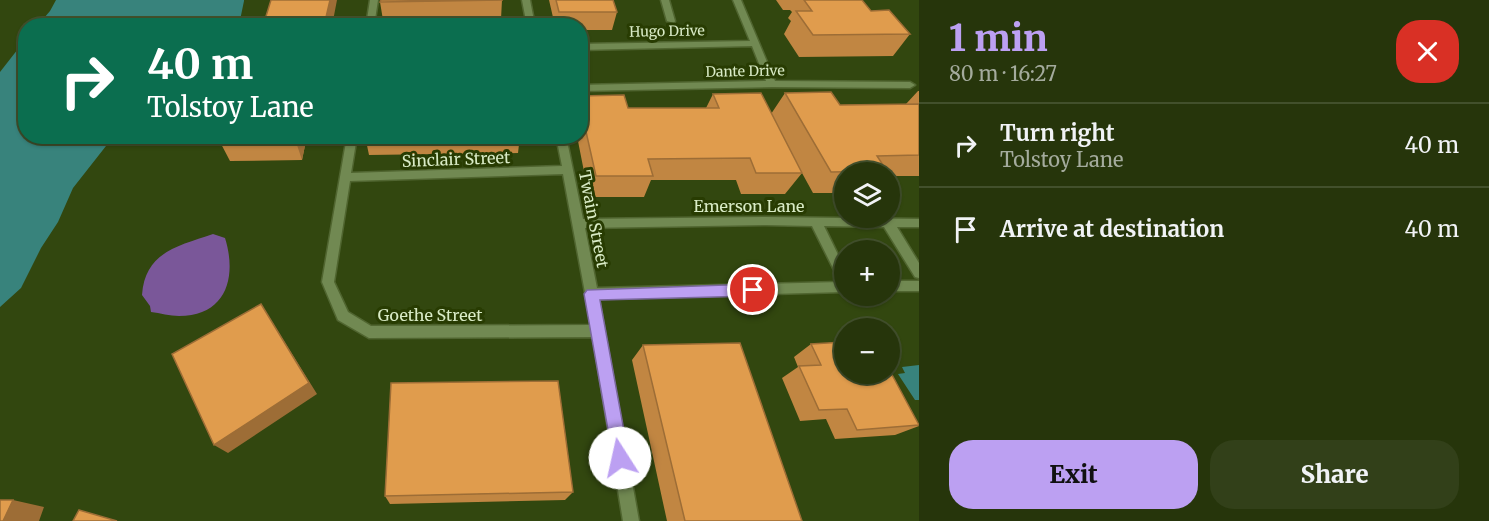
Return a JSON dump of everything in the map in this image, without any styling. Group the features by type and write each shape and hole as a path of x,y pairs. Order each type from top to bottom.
{"street":[{"path":"371,18 374,0"},
{"path":"526,0 529,18"},
{"path":"664,0 671,21"},
{"path":"737,0 772,84"},
{"name":"Hugo Drive","path":"588,47 755,43"},
{"name":"Dante Drive","path":"588,88 772,84 910,85"},
{"name":"Goethe Street","path":"351,144 328,282 343,316 369,332 598,331"},
{"name":"Twain Street","path":"563,144 592,294 631,521"},
{"name":"Sinclair Street","path":"345,177 568,170"},
{"path":"816,222 834,258"},
{"name":"Emerson Lane","path":"579,224 834,222"},
{"name":"Emerson Lane","path":"900,223 919,224"},
{"path":"891,228 919,273"},
{"path":"900,286 919,286"},
{"path":"592,294 834,288"}],"shaded area":[{"path":"213,234 225,238 230,266 224,291 218,301 208,309 195,314 176,316 151,312 150,306 142,295 149,269 157,260 176,247"}],"water":[{"path":"56,0 244,0 240,18 44,18"},
{"path":"18,49 18,144 107,144 73,188 58,222 41,248 21,288 0,307 0,72"},
{"path":"919,365 919,400 915,400 900,377 900,374 905,373 902,367"}],"building":[{"path":"271,0 330,0 326,18 265,18"},
{"path":"381,0 503,0 380,2"},
{"path":"556,0 613,0 617,12 559,12"},
{"path":"804,0 862,0 871,11 889,10 910,34 813,35 796,11 812,11"},
{"path":"831,92 840,105 919,104 919,155 877,156 881,162 834,162 834,172 831,172 785,93"},
{"path":"761,93 802,173 756,173 750,158 648,159 653,176 596,176 588,140 588,96 624,95 628,108 719,108 713,94"},
{"path":"261,304 309,383 214,445 172,354"},
{"path":"740,343 802,521 685,521 643,345"},
{"path":"834,343 834,384 897,384 919,425 857,430 847,409 819,410 799,366 821,365 811,344"},
{"path":"558,381 573,492 385,496 391,383"},
{"path":"0,500 13,500 3,521 0,521"},
{"path":"79,510 117,521 73,521"}],"route":[{"path":"620,458 592,294 753,290"}]}
